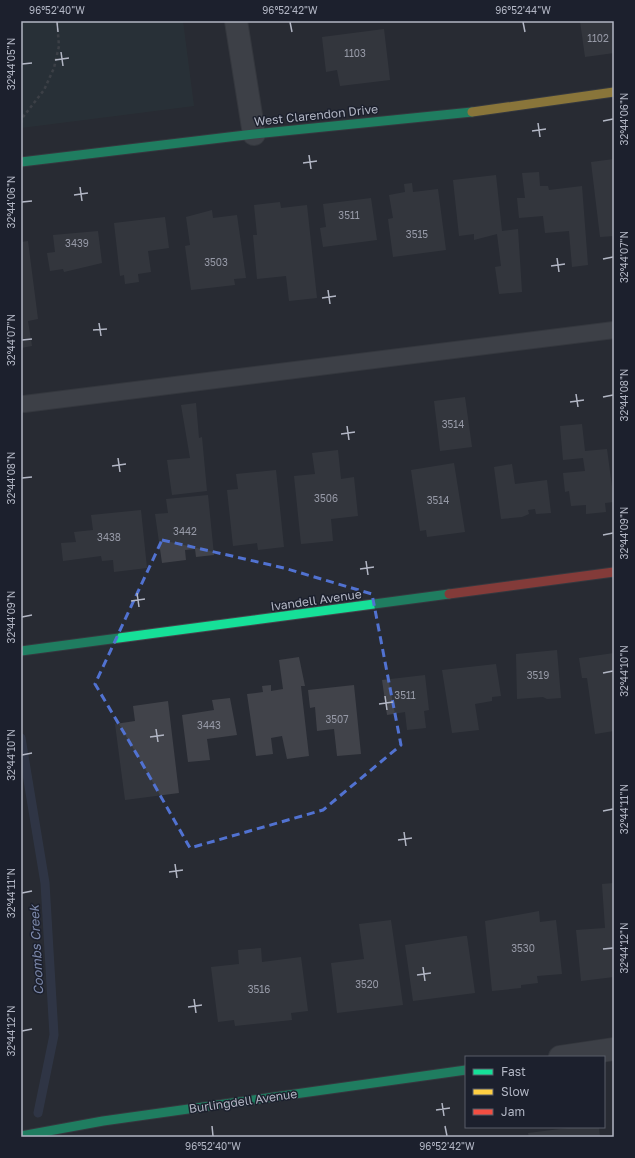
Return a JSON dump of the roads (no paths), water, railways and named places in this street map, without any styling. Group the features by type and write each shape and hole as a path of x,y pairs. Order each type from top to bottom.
{"street":[{"path":"236,21 254,134"},
{"name":"West Clarendon Drive","path":"21,162 254,134 481,111 614,92"},
{"name":"Ivandell Avenue","path":"21,651 614,572"},
{"path":"568,1056 614,1050"},
{"name":"Burlingdell Avenue","path":"21,1136 103,1121 465,1070"}],"lane":[{"path":"24,404 614,330"}],"waterway":[{"name":"Coombs Creek","path":"21,738 45,883 54,1035 38,1113"}]}
